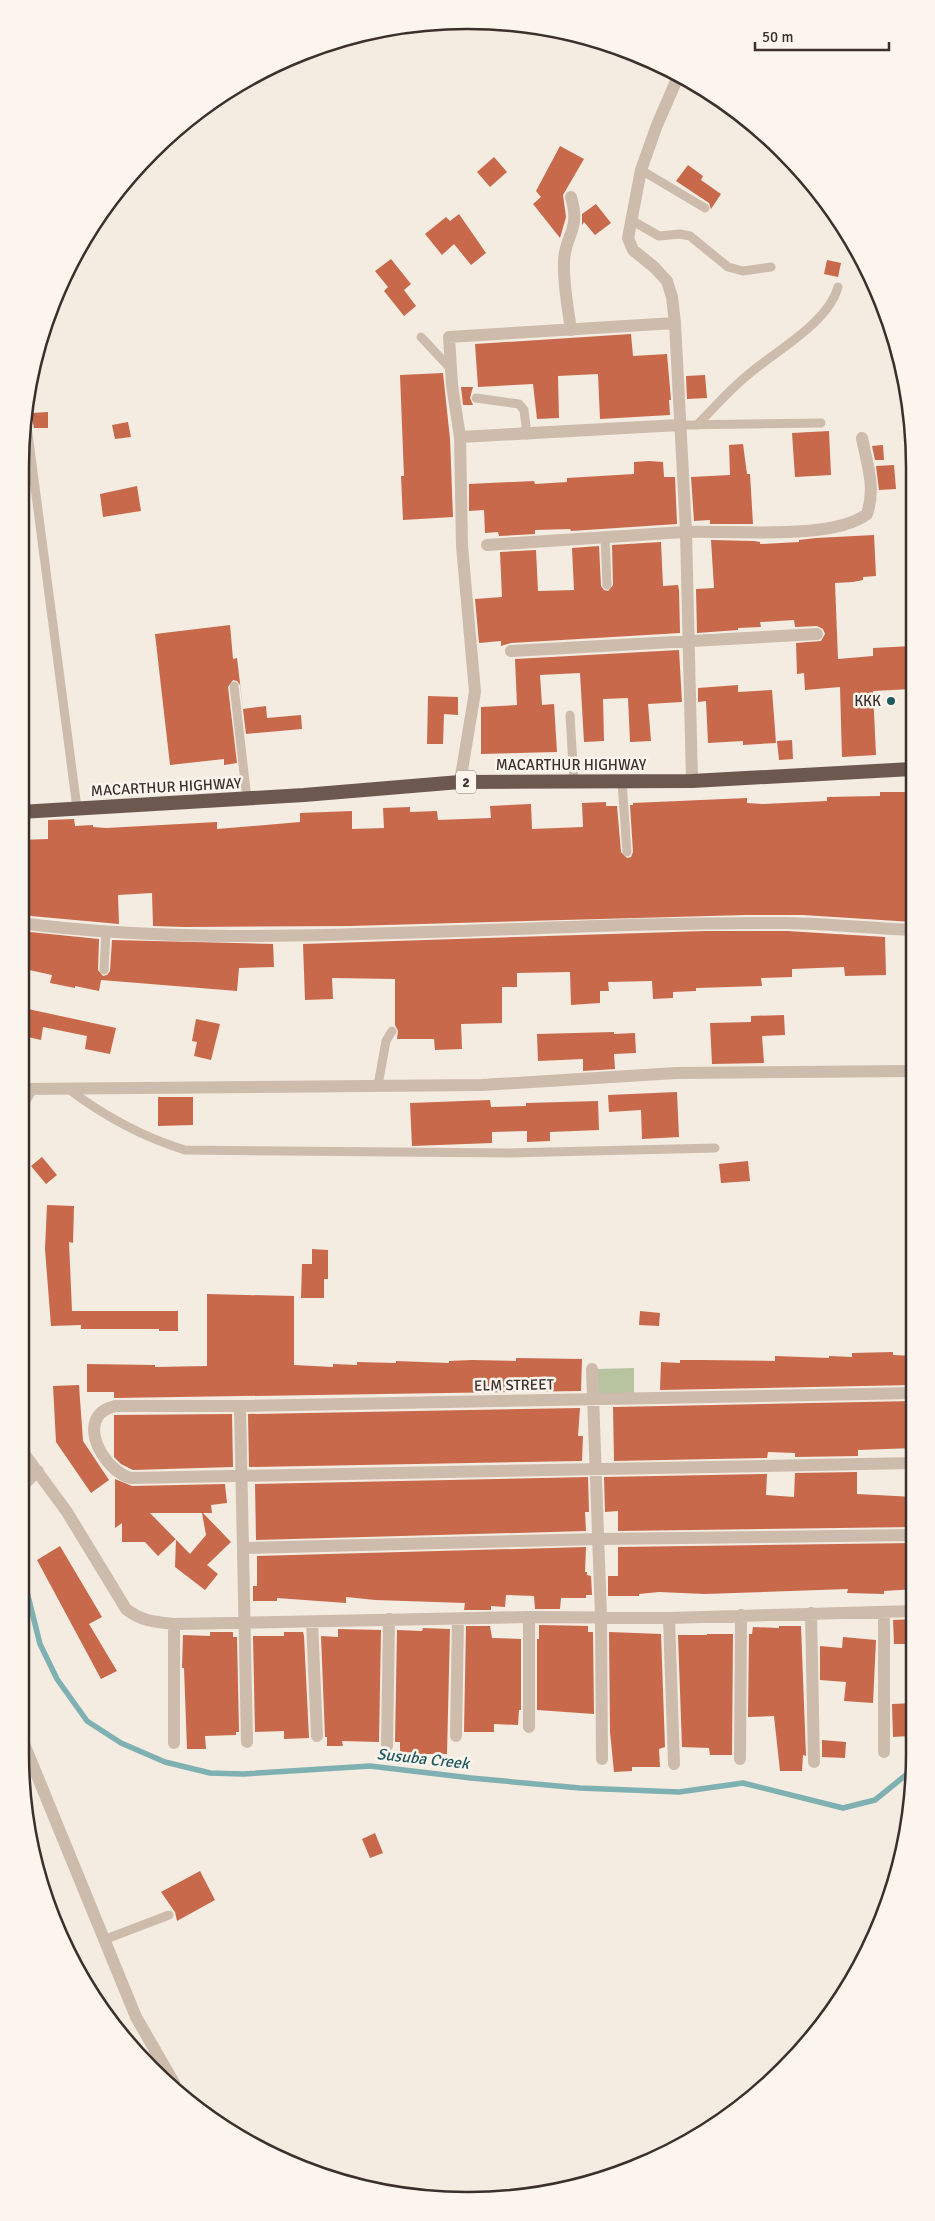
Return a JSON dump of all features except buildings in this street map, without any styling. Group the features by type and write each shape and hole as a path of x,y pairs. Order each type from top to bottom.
{"highway":[{"name":"MACARTHUR HIGHWAY","path":"29,811 247,799 460,782 692,781 906,769"}],"street":[{"path":"676,82 657,125 641,170 628,238 630,246 667,281 672,297 686,532 692,781"},
{"path":"571,197 574,210 574,228 564,261 564,283 571,330"},
{"path":"460,782 475,692 462,546 460,437 451,370 449,337 675,323"},
{"path":"460,437 527,435 680,425"},
{"path":"487,545 686,532 806,531 848,524 861,519 867,514 872,495 862,438"},
{"path":"511,651 817,634"},
{"path":"29,924 174,936 289,936 711,923 825,924 906,930"},
{"path":"29,1089 482,1085 676,1073 906,1071"},
{"path":"592,1369 594,1468 601,1616 602,1759"},
{"name":"ELM STREET","path":"242,1476 122,1476 108,1462 96,1441 95,1422 104,1410 115,1406 240,1406 906,1393"},
{"path":"240,1406 246,1742"},
{"path":"29,1460 67,1512 126,1609 135,1617 147,1622 174,1624 601,1616 669,1618 906,1611"},
{"path":"242,1476 906,1463"},
{"path":"29,1480 38,1471"},
{"path":"243,1548 598,1539 906,1535"},
{"path":"884,1612 884,1752"},
{"path":"811,1613 814,1762"},
{"path":"740,1759 741,1615"},
{"path":"529,1617 529,1727"},
{"path":"669,1618 674,1764"},
{"path":"387,1746 389,1619"},
{"path":"456,1736 458,1619"},
{"path":"312,1622 317,1736"},
{"path":"174,1624 174,1743"},
{"path":"29,1755 106,1938 136,2017 170,2075"}],"lane":[{"path":"641,170 705,208"},
{"path":"631,220 659,236 680,234 690,236 728,267 743,271 771,266"},
{"path":"697,425 747,375 814,324 832,303 838,287"},
{"path":"421,337 451,370"},
{"path":"476,398 519,404 524,410 527,435"},
{"path":"680,425 821,424"},
{"path":"30,447 77,808"},
{"path":"605,538 607,585"},
{"path":"234,686 247,799"},
{"path":"570,715 574,782"},
{"path":"622,782 627,852"},
{"path":"104,970 106,931"},
{"path":"378,1085 386,1041 392,1031"},
{"path":"67,1088 110,1118 162,1143 185,1150 508,1153 715,1148"},
{"path":"106,1938 169,1915"}],"green space":[{"path":"634,1368 634,1395 598,1395 598,1369"}],"waterway":[{"name":"Susuba Creek","path":"29,1600 40,1644 57,1679 87,1721 121,1743 165,1762 210,1773 243,1774 370,1766 580,1788 679,1792 743,1783 843,1808 875,1800 905,1775"}],"place":[{"name":"KKK","path":"891,701"}]}
